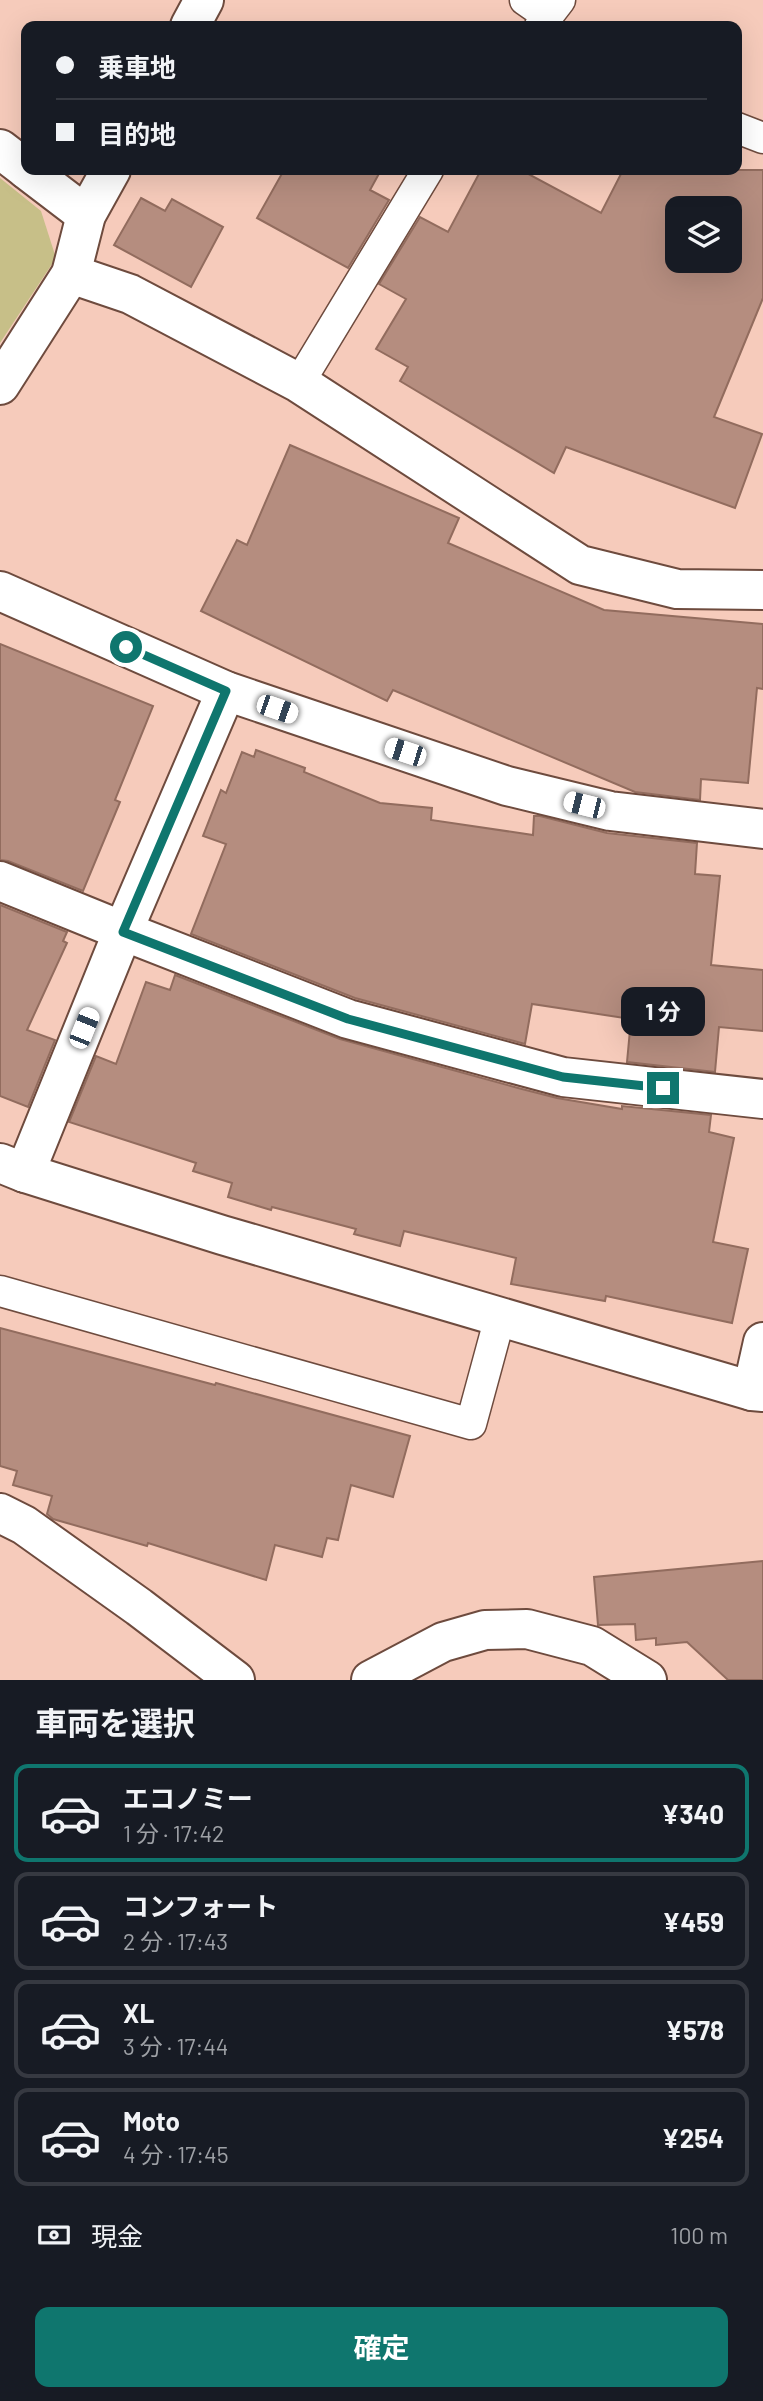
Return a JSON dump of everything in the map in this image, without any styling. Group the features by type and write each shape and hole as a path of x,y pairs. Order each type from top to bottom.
{"street":[{"path":"193,21 204,0"},
{"path":"0,149 21,165"},
{"path":"35,175 86,215"},
{"path":"0,385 71,274 86,215 108,175"},
{"path":"71,274 130,294 299,383 580,565 677,589 763,590"},
{"path":"0,591 226,691 508,786 610,811 763,829"},
{"path":"226,691 123,932 12,1168 222,1236 757,1392 763,1342"},
{"path":"0,881 348,1019 563,1077 763,1099"},
{"path":"0,1513 24,1525 235,1680"},
{"path":"371,1680 443,1642 485,1630 527,1629 592,1646 647,1680"}],"lane":[{"path":"742,130 763,138"},
{"path":"299,383 425,175"},
{"path":"0,1292 471,1424 500,1317"}],"shaded area":[{"path":"0,178 41,211 56,258 0,343"}],"building":[{"path":"742,170 763,170 763,298 714,417 762,434 735,508 566,447 554,473 400,381 408,367 376,349 406,299 379,284 420,217 448,232 478,175 530,175 601,213 620,175 742,175"},
{"path":"281,175 378,175 370,190 389,200 348,268 257,218"},
{"path":"141,198 165,211 172,199 223,227 191,287 114,245"},
{"path":"290,445 459,518 448,543 604,610 763,624 763,689 757,688 748,783 701,779 700,800 635,792 393,690 387,701 201,611 237,540 247,545"},
{"path":"0,644 153,706 115,800 120,802 83,891 0,860"},
{"path":"256,750 305,768 304,772 380,803 432,808 431,820 533,835 534,816 540,816 607,833 697,843 695,874 720,876 711,965 763,970 763,1031 719,1027 715,1072 627,1062 631,1019 532,1004 525,1044 355,998 191,934 226,844 203,836 221,790 226,793 242,752 254,757"},
{"path":"0,905 67,932 63,941 67,943 27,1030 55,1040 28,1107 0,1096"},
{"path":"175,975 340,1039 518,1088 622,1109 622,1106 711,1115 709,1132 734,1138 713,1242 748,1249 732,1323 606,1296 605,1301 511,1284 516,1258 404,1231 400,1246 354,1234 356,1229 272,1207 271,1210 228,1197 232,1183 193,1171 196,1163 69,1122 96,1056 116,1064 146,982 170,990"},
{"path":"0,1328 410,1436 393,1497 351,1485 338,1540 327,1538 322,1557 275,1545 266,1580 148,1543 147,1546 53,1519 47,1514 52,1496 13,1485 17,1471 0,1466"},
{"path":"763,1561 763,1680 728,1680 687,1642 656,1645 656,1638 636,1640 635,1624 598,1625 594,1577"}],"route":[{"path":"126,647 226,691 123,932 348,1019 563,1077 663,1088"}]}
